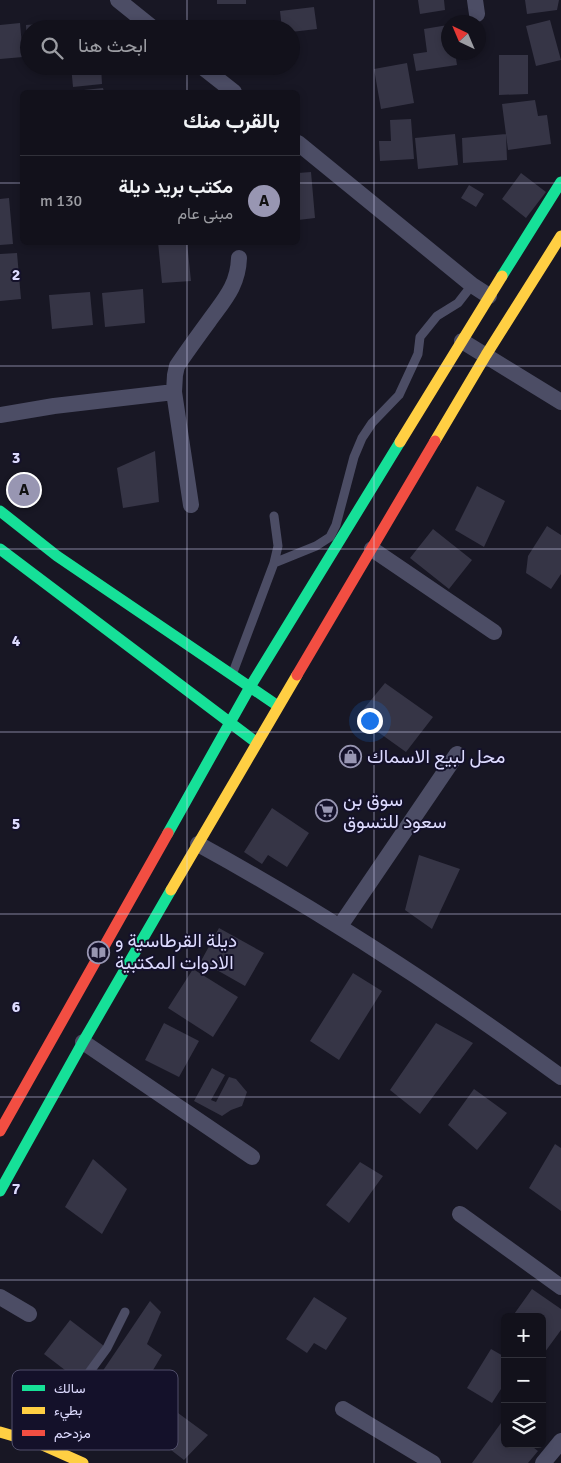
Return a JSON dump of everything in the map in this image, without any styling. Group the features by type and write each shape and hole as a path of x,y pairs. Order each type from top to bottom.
{"main road":[{"path":"1,1125 229,722 488,296 561,182"},
{"path":"0,1191 83,1042 278,706 486,355 561,236"},
{"path":"0,511 57,556 278,706"},
{"path":"0,550 257,743"},
{"path":"54,1450 83,1463"}],"street":[{"path":"118,0 143,20"},
{"path":"212,75 231,90"},
{"path":"300,145 488,296"},
{"path":"190,505 174,392 174,375 177,366 225,301 232,287 238,267 238,258"},
{"path":"462,341 561,402"},
{"path":"0,415 54,406 174,392"},
{"path":"372,549 494,632"},
{"path":"340,926 457,754"},
{"path":"198,844 254,874 340,926 498,1031 561,1077"},
{"path":"83,1042 252,1157"},
{"path":"460,1214 561,1287"},
{"path":"0,1297 29,1314"},
{"path":"343,1409 433,1463"},
{"path":"543,1463 561,1441"}],"lane":[{"path":"274,563 316,546 330,537 336,525 354,457 362,438 372,423 399,395 418,354 420,337 437,316 458,303 472,285"},
{"path":"232,675 274,563 278,546 274,516"},
{"path":"90,1370 106,1348 125,1312"}],"building":[{"path":"217,0 246,0 246,4 217,4"},
{"path":"418,0 444,0 445,10 420,14"},
{"path":"525,0 559,0 557,10 527,14"},
{"path":"314,7 317,29 300,31 300,20 281,20 280,11"},
{"path":"550,20 561,60 536,66 526,26"},
{"path":"20,23 20,57 0,59 0,25"},
{"path":"441,26 441,60 456,60 457,65 416,71 413,54 427,52 424,29"},
{"path":"499,55 528,55 528,94 499,95"},
{"path":"407,63 414,103 381,109 374,69"},
{"path":"72,75 102,75 102,84 73,87"},
{"path":"103,88 104,90 84,90"},
{"path":"535,100 538,116 547,115 551,144 508,150 502,104"},
{"path":"411,119 414,159 380,161 379,141 391,141 390,120"},
{"path":"455,134 458,165 418,169 415,138"},
{"path":"506,134 507,160 463,163 462,138"},
{"path":"311,172 315,218 300,220 300,173"},
{"path":"521,173 546,192 526,218 502,199"},
{"path":"469,185 484,194 476,207 461,198"},
{"path":"9,198 13,244 0,245 0,199"},
{"path":"158,245 187,245 191,281 162,283"},
{"path":"17,253 21,299 0,301 0,254"},
{"path":"143,289 145,323 105,327 102,293"},
{"path":"90,292 93,325 52,329 49,295"},
{"path":"155,451 159,502 123,508 117,468"},
{"path":"477,486 505,501 484,547 455,530"},
{"path":"547,526 561,535 561,574 551,589 526,573 528,556"},
{"path":"433,529 472,560 449,589 410,558"},
{"path":"385,683 433,717 406,752 357,717"},
{"path":"272,808 309,833 287,867 268,855 262,864 244,852"},
{"path":"419,855 460,869 432,929 405,910"},
{"path":"219,928 264,953 245,986 201,961"},
{"path":"193,969 238,997 213,1037 168,1008"},
{"path":"353,973 382,991 339,1060 310,1041"},
{"path":"164,1023 199,1041 179,1077 145,1060"},
{"path":"436,1023 473,1043 420,1114 390,1090"},
{"path":"212,1068 225,1075 211,1100 216,1102 229,1077 236,1079 247,1092 242,1106 222,1116 194,1101"},
{"path":"474,1089 507,1113 477,1150 448,1125"},
{"path":"555,1144 561,1148 561,1211 529,1188"},
{"path":"93,1159 127,1189 102,1234 65,1207"},
{"path":"360,1162 383,1176 349,1223 326,1205"},
{"path":"532,1289 561,1309 561,1330 546,1351 546,1313 515,1313"},
{"path":"314,1297 347,1318 326,1350 314,1343 307,1353 286,1339"},
{"path":"150,1301 161,1312 147,1344 162,1355 153,1370 103,1370"},
{"path":"70,1320 104,1346 86,1370 65,1370 44,1354"},
{"path":"491,1349 501,1355 501,1389 492,1403 467,1388"},
{"path":"178,1413 208,1435 184,1460 171,1450 178,1450"},
{"path":"501,1423 501,1448 534,1448 538,1451 528,1463 472,1463"}],"traffic: fast":[{"path":"502,276 561,182"},
{"path":"168,833 250,687 400,442"},
{"path":"0,511 57,556 278,706"},
{"path":"0,549 257,743"},
{"path":"0,1191 171,890"}],"traffic: slow":[{"path":"435,441 486,355 561,236"},
{"path":"400,442 502,276"},
{"path":"171,890 297,675"},
{"path":"0,1432 12,1435"},
{"path":"54,1450 83,1463"}],"traffic: jam":[{"path":"297,675 435,441"},
{"path":"0,1131 168,833"}],"place":[{"name":"مكتب بريد ديلة","path":"24,490"},
{"name":"محل لبيع الاسماك","path":"351,757"},
{"name":"سوق بن سعود للتسوق","path":"327,811"},
{"name":"ديلة القرطاسية و الادوات المكتبية","path":"99,952"}]}
